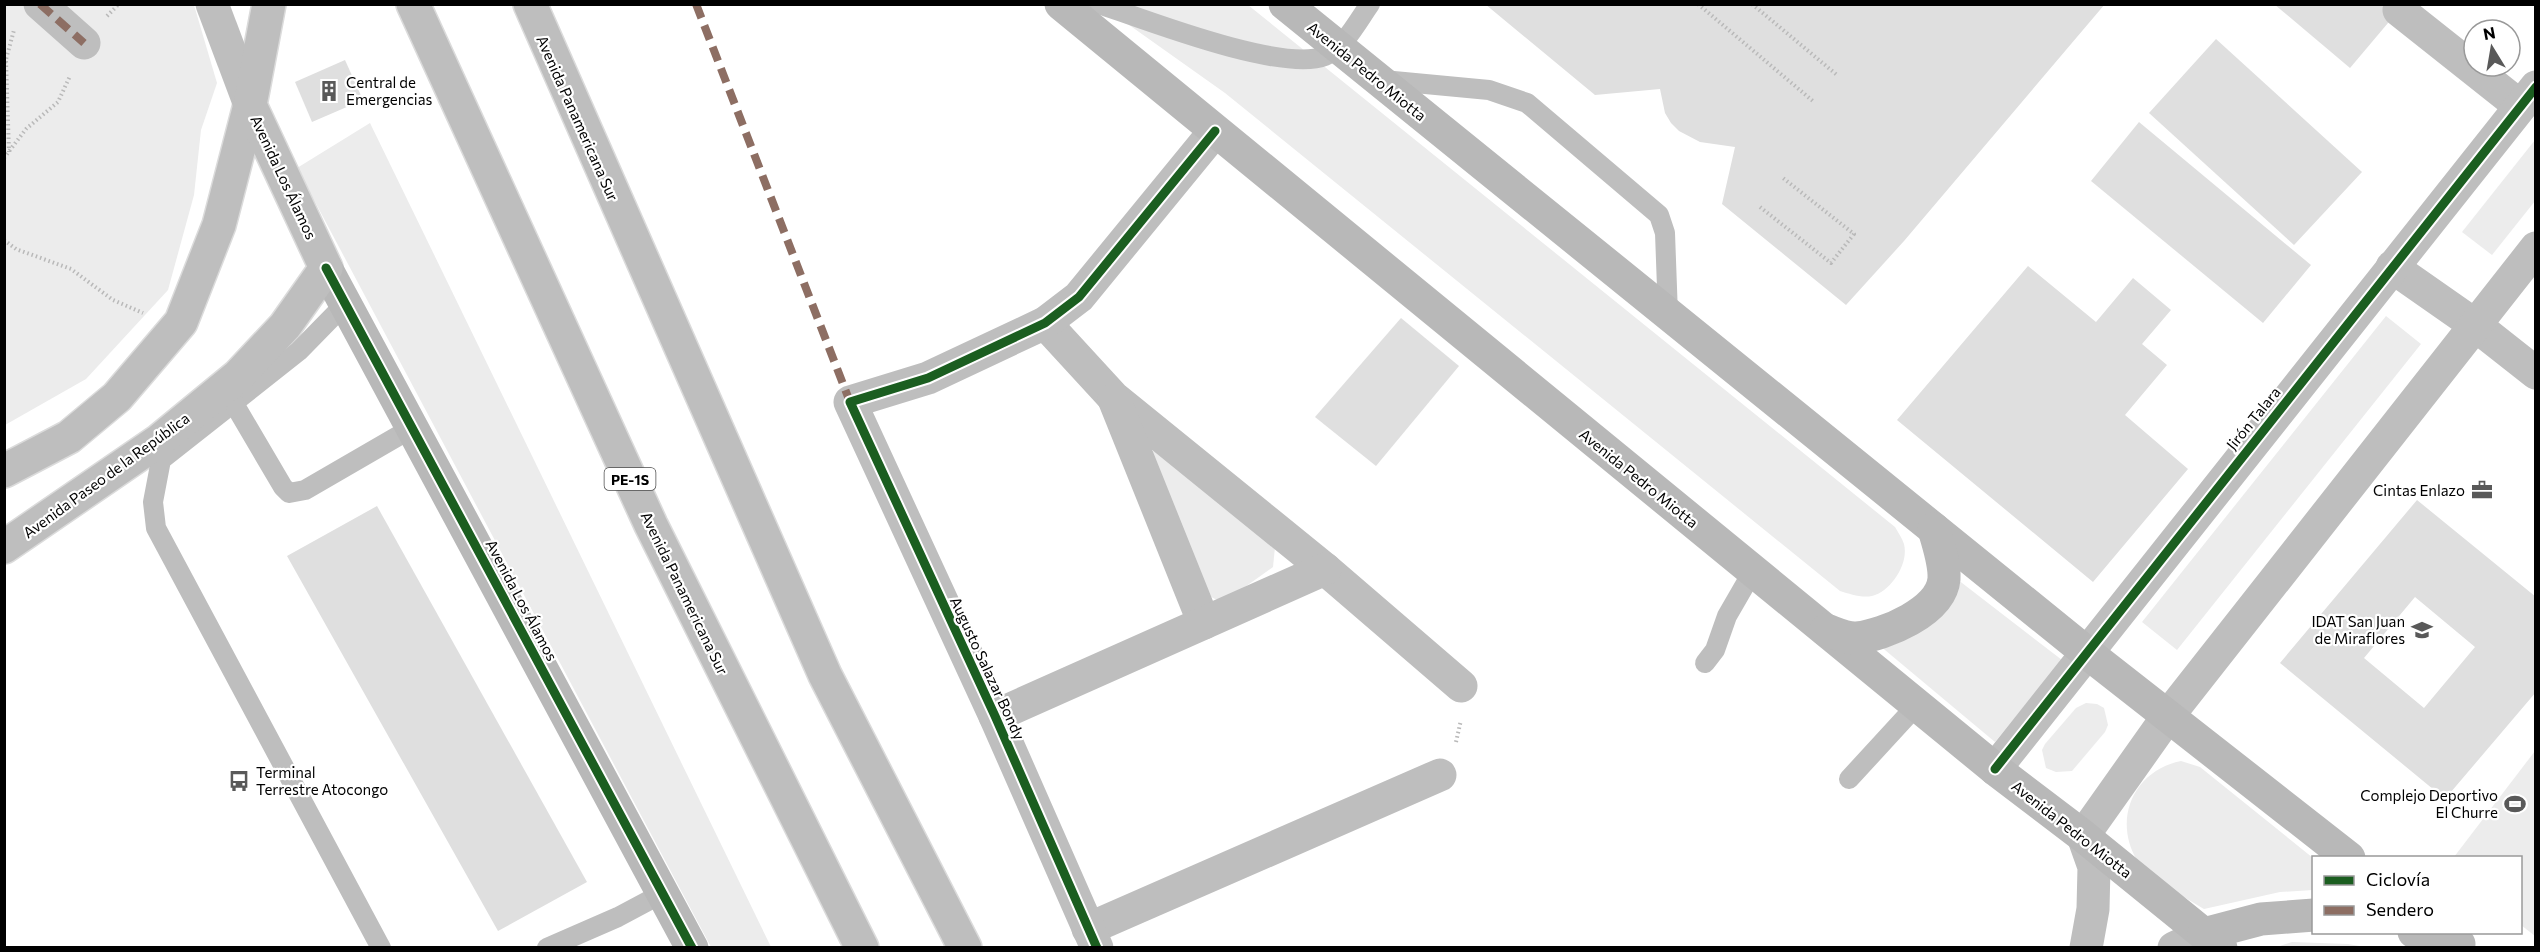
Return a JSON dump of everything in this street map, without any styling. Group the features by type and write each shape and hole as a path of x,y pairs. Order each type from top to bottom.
{"main road":[{"path":"40,4 84,43"},
{"name":"Avenida Los Álamos","path":"212,4 250,105 326,268 692,948"},
{"path":"4,471 69,437 109,404 181,322 219,225 250,105 269,4"},
{"name":"Avenida Panamericana Sur","path":"413,4 651,525 862,948"},
{"name":"Avenida Pedro Miotta","path":"1061,4 1995,769 2083,836 2212,941"},
{"name":"Avenida Pedro Miotta","path":"1286,4 2086,652 2346,856"},
{"path":"2399,10 2528,97"},
{"name":"Avenida Panamericana Sur","path":"536,12 825,675 965,948"},
{"name":"Jirón Talara","path":"1995,769 2528,97"},
{"path":"1215,131 1079,297 1045,323 1113,397 1326,569 1461,686"},
{"path":"2086,948 2093,909 2094,867 2083,836 2168,716 2535,248"},
{"path":"2392,267 2475,325 2535,373"},
{"name":"Avenida Paseo de la República","path":"4,547 160,440 238,376 285,326 326,268"},
{"name":"Augusto Salazar Bondy","path":"1045,323 928,378 850,402 1093,938"},
{"path":"1113,397 1204,623"},
{"path":"1824,629 1855,639 1890,630 1913,619 1935,598 1944,580 1934,529"},
{"path":"994,716 1326,569"},
{"path":"1093,938 1440,775"},
{"path":"2174,948 2212,941 2261,920 2312,915"},
{"path":"2419,934 2456,941"}],"lane":[{"path":"1099,4 1232,47 1290,60 1324,56 1338,48 1370,4"},
{"path":"1377,79 1489,90 1527,103 1659,215 1665,233 1668,315"},
{"path":"345,304 299,351 161,460 153,502 156,528 381,948"},
{"path":"233,402 283,487 289,493 305,490 412,428"},
{"path":"1705,663 1716,650 1728,616 1753,571"},
{"path":"1849,780 1917,705"},
{"path":"547,948 618,918 663,893"}],"path":[{"path":"4,158 26,129 58,102 84,43 118,4"},
{"path":"1698,4 1814,102"},
{"path":"1752,4 1837,75"},
{"path":"9,153 5,62 15,27"},
{"path":"1760,207 1831,263 1854,234 1783,178"},
{"path":"4,240 16,249 71,269 113,300 146,314"},
{"path":"1440,775 1451,758 1460,733 1461,686"}],"shaded area":[{"path":"5,5 194,5 217,83 201,130 194,195 168,290 86,379 5,425"},
{"path":"1101,5 1248,5 1895,527 1904,544 1905,552 1901,568 1892,583 1872,596 1860,596 1840,591 1225,93"},
{"path":"370,123 771,947 711,947 297,168"},
{"path":"2535,140 2535,201 2492,255 2462,232"},
{"path":"2386,316 2421,344 2177,650 2142,622"},
{"path":"1161,448 1275,547 1273,567 1228,599 1215,599 1204,593 1151,452"},
{"path":"1953,576 2062,660 1995,742 1879,645"},
{"path":"2086,703 2097,704 2104,708 2108,725 2105,732 2072,771 2056,772 2046,768 2042,750 2045,744 2076,708"},
{"name":"Complejo Deportivo El Churre","path":"2535,751 2535,936 2522,926 2522,856 2455,856"},
{"path":"2181,761 2200,767 2312,857 2312,890 2280,892 2204,909 2148,872 2137,860 2130,844 2127,828 2128,813 2132,798 2140,785 2151,774"},
{"path":"2292,942 2348,944 2365,947 2277,947"}],"building":[{"path":"1485,4 2105,4 1904,241 1846,305 1722,204 1735,147 1700,142 1679,131 1665,113 1660,89 1595,95"},
{"path":"2274,4 2404,4 2350,68"},
{"path":"2216,39 2362,172 2294,245 2149,113"},
{"name":"Central de Emergencias","path":"345,60 363,100 312,122 295,82"},
{"path":"2139,122 2311,265 2263,323 2091,181"},
{"path":"2028,266 2096,322 2133,278 2171,310 2142,344 2167,365 2125,415 2188,469 2093,582 1897,420"},
{"path":"1401,318 1459,366 1376,466 1315,417"},
{"name":"IDAT San Juan de Miraflores","path":"2417,500 2536,597 2536,692 2445,799 2280,663","holes":["2415,597 2475,647 2424,708 2364,658"]},
{"path":"377,506 587,882 498,931 287,556"}],"marked path":[{"path":"40,4 84,43"},
{"path":"696,4 850,402"}],"cycle path":[{"path":"1995,769 2536,87"},
{"path":"1097,948 995,716 850,402 928,378 1045,323 1079,297 1215,131"},
{"path":"326,268 692,948"}],"place":[{"name":"Central de Emergencias","path":"329,91"},
{"name":"Cintas Enlazo","path":"2482,490"},
{"name":"IDAT San Juan de Miraflores","path":"2422,630"},
{"name":"Terminal Terrestre Atocongo","path":"239,781"},
{"name":"Complejo Deportivo El Churre","path":"2515,804"}]}
